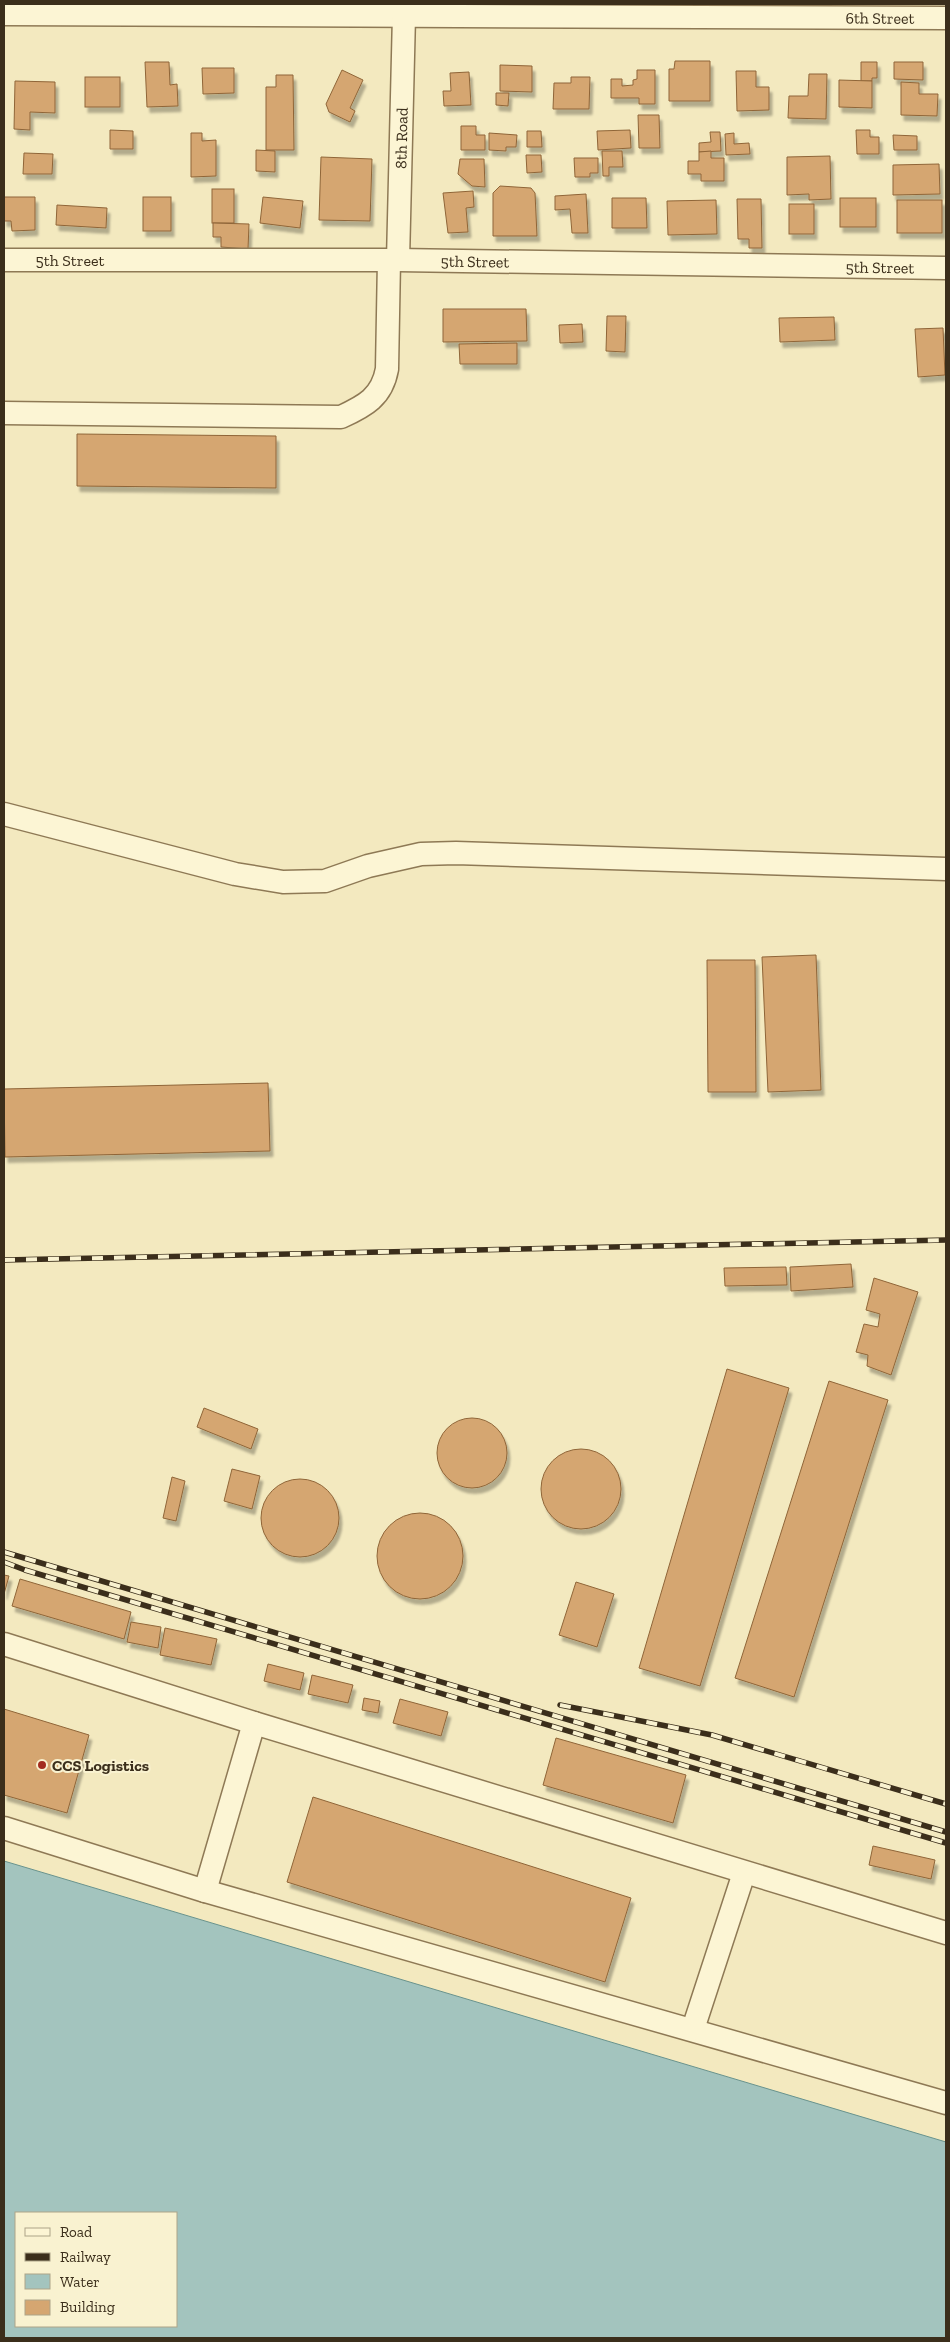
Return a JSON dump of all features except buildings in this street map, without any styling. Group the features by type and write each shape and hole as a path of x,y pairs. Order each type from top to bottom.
{"street":[{"name":"6th Street","path":"4,14 335,10 404,15 904,11 946,18"},
{"name":"8th Road","path":"4,413 341,417 365,406 384,384 387,369 394,260 404,15"},
{"name":"5th Street","path":"4,260 394,260 946,268"},
{"path":"4,814 235,874 283,882 325,881 368,866 411,856 456,853 946,869"},
{"path":"4,1644 744,1873 946,1933"},
{"path":"206,1891 254,1722"},
{"path":"4,1828 206,1891 946,2103"},
{"path":"693,2029 744,1873"}],"water":[{"path":"4,1861 946,2142 946,2338 4,2338"}],"railway":[{"path":"4,1260 946,1240"},
{"path":"4,1552 946,1832"},
{"path":"4,1562 25,1570 946,1843"},
{"path":"560,1705 712,1735 946,1804"}],"place":[{"name":"CCS Logistics","path":"42,1765"}]}
